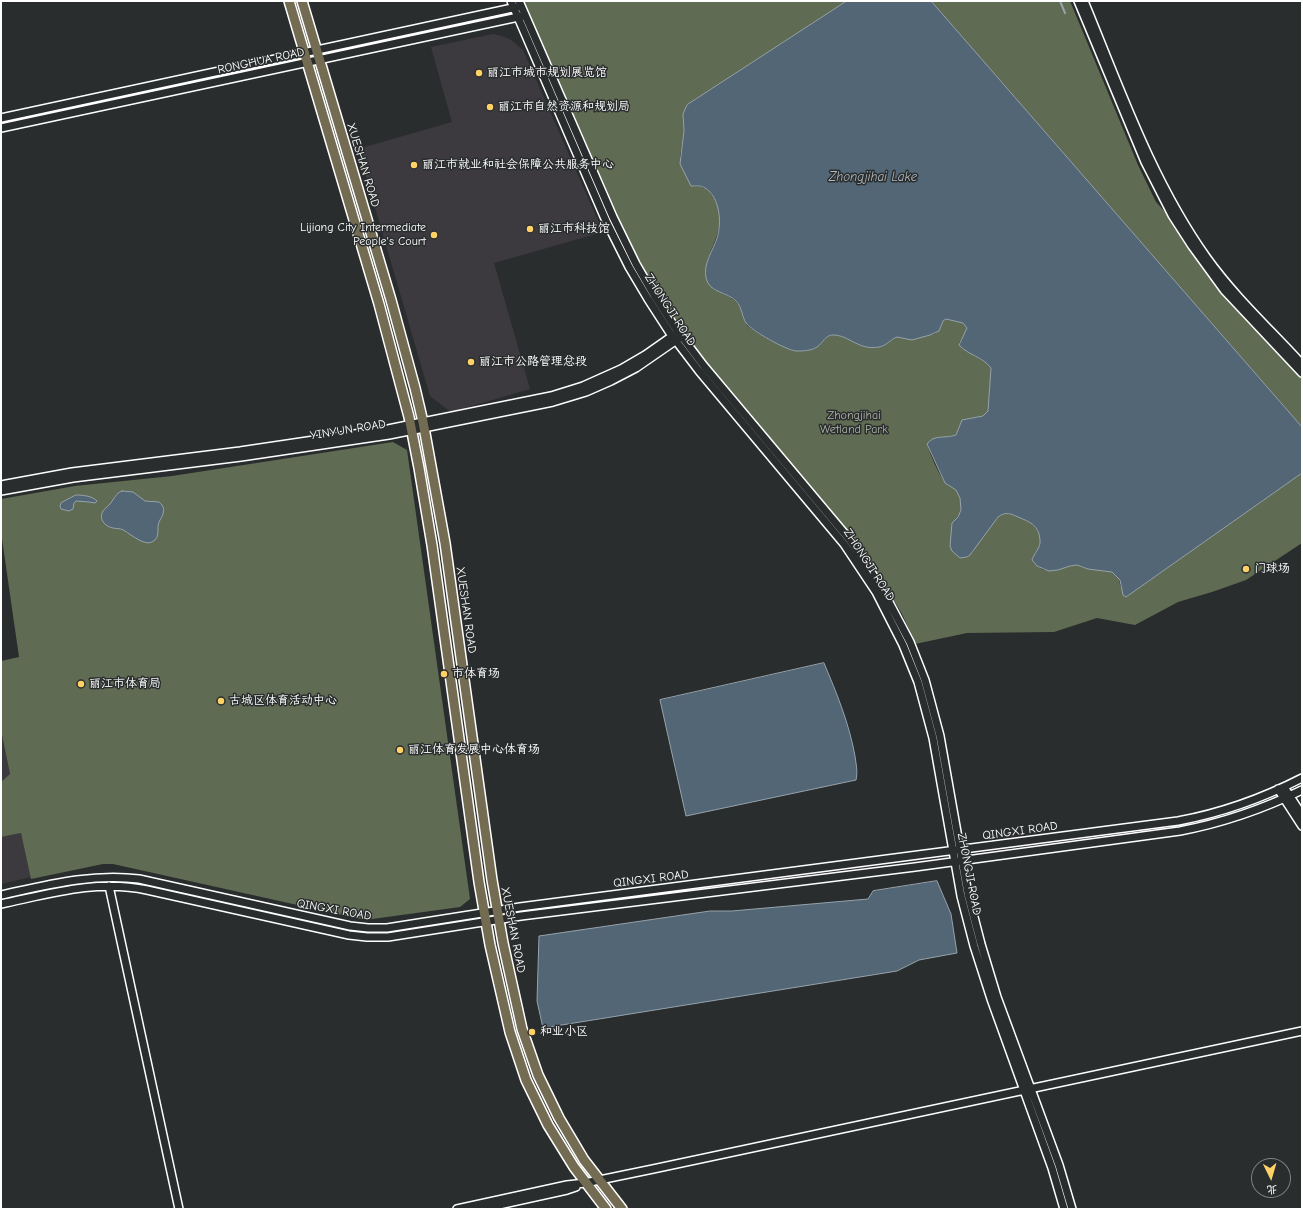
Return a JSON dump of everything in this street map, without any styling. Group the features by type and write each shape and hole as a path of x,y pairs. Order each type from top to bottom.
{"main road":[{"name":"XUESHAN ROAD","path":"289,1 379,304 412,428 432,545 485,917 501,997 510,1032 520,1064 533,1096 548,1124 564,1153 606,1209"},
{"name":"XUESHAN ROAD","path":"302,1 398,323 424,425 444,543 498,915 518,1013 527,1044 544,1091 566,1132 599,1180 622,1209"}],"street":[{"path":"1078,1 1145,162 1182,231 1224,290 1302,373"},
{"path":"1084,1 1150,160 1183,222 1207,258 1229,286 1302,364"},
{"name":"RONGHUA ROAD","path":"1,118 304,53 517,4"},
{"name":"ZHONGJI ROAD","path":"517,4 612,217 642,274 679,335 850,540 872,572 892,606 918,661 930,698 944,754 967,921 982,973 1059,1165 1072,1209"},
{"name":"RONGHUA ROAD","path":"1,128 522,16"},
{"name":"YINYUN ROAD","path":"1,492 72,478 241,457 553,402 586,392 624,375 648,360 679,335"},
{"name":"YINYUN ROAD","path":"1,485 72,472 412,428"},
{"name":"QINGXI ROAD","path":"1,895 75,880 96,877 120,877 139,879 359,928 387,928 485,917 1185,819 1228,808 1281,788 1302,778"},
{"path":"1281,788 1302,815"},
{"name":"QINGXI ROAD","path":"498,915 959,861 1180,831 1225,821 1302,790"},
{"path":"1287,797 1302,826"},
{"path":"109,886 179,1209"},
{"name":"QINGXI ROAD","path":"1,904 76,888 109,886 138,888 358,937 388,937 485,917"},
{"path":"457,1209 1302,1031"},
{"name":"ZHONGJI ROAD","path":"1028,1089 1064,1209"},
{"path":"481,1209 567,1190 585,1183"}],"shaded area":[{"path":"493,34 511,40 523,50 603,232 494,263 530,389 451,412 430,396 358,149 452,122 431,47"},
{"path":"1,730 10,774 1,782"},
{"path":"21,833 31,877 1,884 1,837"}],"green space":[{"name":"Zhongjihai Wetland Park","path":"523,1 847,1 687,105 683,117 684,131 680,157 694,186 703,187 708,190 714,198 719,210 720,222 718,233 707,264 706,273 708,282 714,289 730,297 737,303 745,322 750,328 770,340 795,351 807,351 813,349 827,337 833,335 844,337 865,347 872,348 882,346 897,337 908,339 934,334 946,319 960,321 966,325 967,330 959,343 962,348 988,364 991,368 988,411 983,416 962,420 956,435 927,444 934,463 945,482 954,488 960,496 962,501 961,511 952,523 972,553 998,517 1004,514 1011,514 1030,523 1036,527 1038,531 1040,543 1032,560 1037,566 1044,570 1058,570 1077,565 1084,568 1110,571 1119,578 1120,585 1126,597 1302,473 1302,543 1246,580 1178,602 1135,625 1097,618 1054,632 967,633 915,644 903,616 885,585 849,533 710,369 685,337 656,292 624,235"},
{"path":"931,1 1070,1 1138,165 1156,202 1169,216 1189,248 1222,292 1302,377 1302,427"},
{"name":"古城区体育活动中心","path":"393,442 407,450 470,899 460,907 365,920 113,864 103,864 31,879 21,833 1,837 1,782 10,774 1,730 1,661 19,657 1,532 1,499 75,486 172,476"}],"water":[{"name":"Zhongjihai Lake","path":"847,1 931,1 1302,427 1302,473 1126,597 1123,595 1120,580 1112,572 1088,569 1077,565 1049,571 1037,566 1032,560 1040,543 1036,527 1011,514 1004,514 998,517 967,557 960,558 952,551 950,546 952,523 958,517 961,510 960,498 956,490 945,483 927,444 936,438 956,435 962,420 983,416 988,411 991,368 984,361 959,345 967,328 963,323 946,319 943,321 939,331 930,335 912,340 897,337 884,345 872,348 860,345 844,337 830,335 815,348 796,351 777,344 749,326 746,323 740,306 736,301 711,287 708,283 705,273 706,267 719,232 719,218 717,204 710,192 702,186 691,186 680,164 684,131 683,114 687,105"},
{"path":"122,491 133,492 145,501 159,502 163,506 163,513 158,526 158,535 152,542 146,543 124,530 113,528 104,523 101,516 105,508"},
{"path":"76,495 90,497 97,501 95,503 76,501 73,509 69,511 61,509 61,503"},
{"path":"824,663 846,720 855,756 857,774 856,780 686,816 660,700"},
{"path":"937,881 951,914 957,953 919,960 897,971 543,1028 537,1001 539,936 710,911 732,911 868,899 873,891"}],"waterway":[{"path":"1060,1 1065,13"}],"place":[{"name":"丽江市城市规划展览馆","path":"479,73"},
{"name":"丽江市自然资源和规划局","path":"490,107"},
{"name":"丽江市就业和社会保障公共服务中心","path":"414,165"},
{"name":"丽江市科技馆","path":"530,229"},
{"name":"Lijiang City Intermediate People's Court","path":"434,235"},
{"name":"丽江市公路管理总段","path":"471,362"},
{"name":"门球场","path":"1246,569"},
{"name":"市体育场","path":"444,674"},
{"name":"丽江市体育局","path":"81,684"},
{"name":"古城区体育活动中心","path":"221,701"},
{"name":"丽江体育发展中心体育场","path":"400,750"},
{"name":"和业小区","path":"532,1032"}]}
